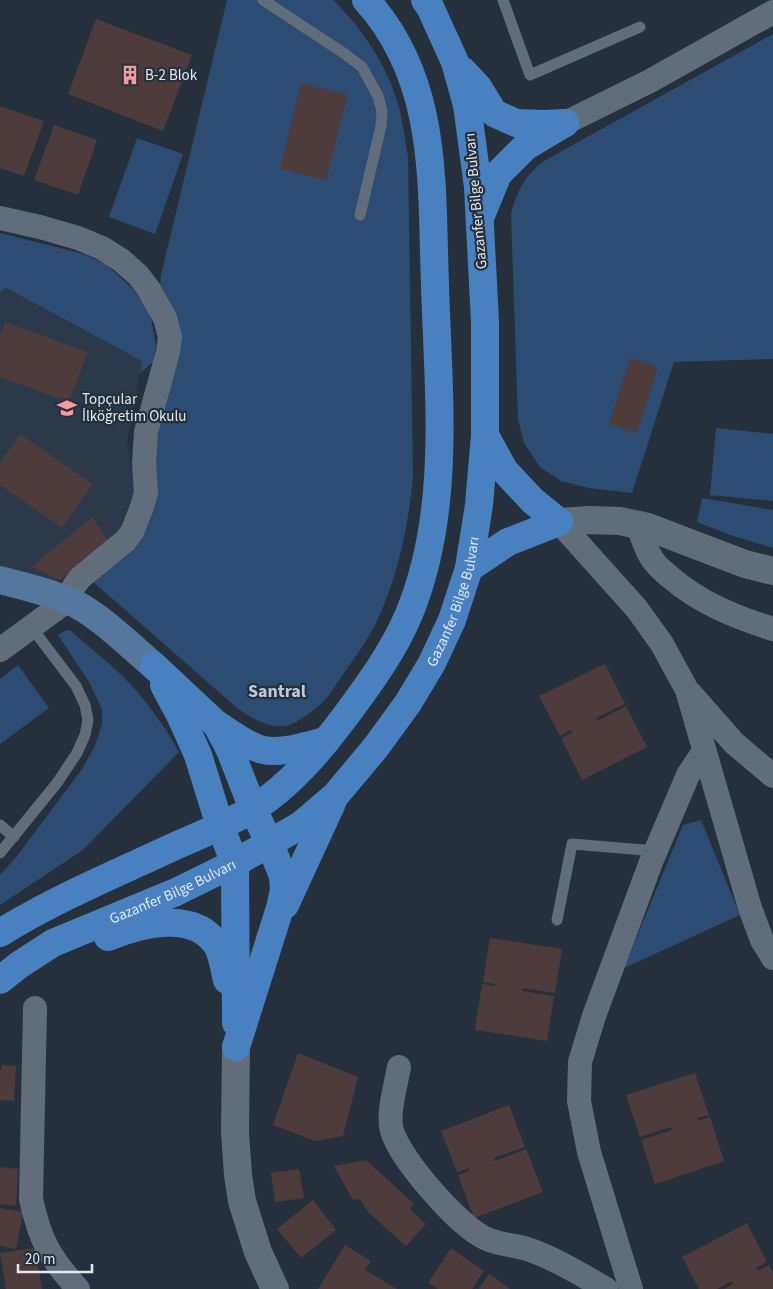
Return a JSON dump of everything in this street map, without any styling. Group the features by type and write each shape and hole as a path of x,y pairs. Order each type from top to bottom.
{"main road":[{"path":"0,933 98,881 220,826 253,809 290,780 326,741 368,686 409,615 432,530 439,442 430,158 425,121 418,92 406,62 392,35 366,0"},
{"name":"Gazanfer Bilge Bulvarı","path":"0,980 53,943 176,892 235,864 301,825 335,796 376,747 408,703 432,663 452,620 469,568 479,505 485,435 485,322 478,187 467,105 455,62 442,31 425,0"},
{"path":"455,62 478,87 494,113 516,123 565,123"},
{"path":"479,219 498,174 525,147 565,123"},
{"path":"469,568 508,542 559,522 533,501 504,470 485,435"},
{"path":"0,580 68,600 84,610 154,666 217,724 249,745 264,750 279,750 326,741"},
{"path":"154,666 198,755 220,826 235,864 236,1047"},
{"path":"217,724 230,750 253,809 283,876 284,890 236,1047"},
{"path":"273,931 335,796"},
{"path":"0,986 58,956 120,932 174,922 188,925 204,933 218,946 236,1019"}],"street":[{"path":"565,123 650,81 773,12"},
{"path":"0,218 40,226 78,238 102,248 121,260 138,275 148,288 165,318 170,337 168,352 146,432 144,463 146,493 132,532 80,578 68,600 0,650"},
{"path":"559,522 620,521 648,527 745,564 773,571"},
{"path":"559,522 637,609 662,644 687,690 750,908 762,940 773,958"},
{"path":"637,525 651,557 661,570 679,585 697,598 738,618 773,629"},
{"path":"687,690 734,743 773,776"},
{"path":"631,1289 588,1152 579,1101 578,1080 580,1062 585,1042 656,851 688,775 704,751"},
{"path":"34,1008 31,1199 42,1240 56,1265 78,1289"},
{"path":"236,1047 235,1132 238,1176 242,1201 272,1288"},
{"path":"399,1067 391,1117 392,1131 414,1169 451,1212 486,1239 525,1248 554,1260 606,1289"}],"lane":[{"path":"263,0 362,67 378,96 382,111 382,126 360,215"},
{"path":"503,0 530,75 640,27"},
{"path":"0,853 57,783 77,753 85,735 88,720 85,705 76,686 32,628"},
{"path":"0,825 14,836"},
{"path":"558,920 572,844 656,851"}],"shaded area":[{"path":"227,0 333,0 364,36 388,77 399,107 408,157 413,478 405,535 390,590 367,640 324,701 306,716 286,726 266,724 237,708 90,579 139,540 155,507 154,462 162,411 180,355 180,341 160,284 161,275"},
{"path":"773,34 773,359 674,362 632,493 589,488 561,481 540,467 524,443 518,419 511,214 519,191 537,166 544,161"},
{"path":"137,138 183,154 155,234 109,217"},
{"path":"0,233 84,254 107,265 134,290 150,313 156,346 153,362 140,373 142,361 6,288 0,293"},
{"name":"Topçular İlköğretim Okulu","path":"6,288 142,361 127,442 136,490 117,534 55,584 0,566 0,293"},
{"path":"716,428 773,434 773,501 710,495"},
{"path":"702,498 773,510 773,548 730,535 697,522"},
{"path":"66,630 71,631 134,688 158,718 179,752 83,850 0,905 0,875 17,856 82,769 95,746 102,724 102,709 89,682 58,635"},
{"path":"18,665 49,708 0,744 0,679"},
{"path":"701,820 740,915 624,968 683,825"}],"building":[{"name":"B-2 Blok","path":"96,19 192,55 163,131 68,94"},
{"path":"301,83 348,95 326,180 280,169"},
{"path":"0,106 44,121 24,176 0,168"},
{"path":"54,125 97,140 78,195 34,180"},
{"path":"5,322 88,352 69,402 0,377 0,335"},
{"path":"630,358 658,367 637,433 609,424"},
{"path":"20,434 93,484 62,528 0,485 0,463"},
{"path":"92,517 108,541 60,580 31,567"},
{"path":"605,664 625,704 596,718 597,721 626,706 647,747 582,780 561,738 572,733 571,730 560,736 539,696"},
{"path":"490,938 562,949 555,993 522,988 522,991 554,996 547,1041 475,1030 482,984 495,986 495,984 483,982"},
{"path":"298,1053 358,1077 343,1136 315,1141 273,1125"},
{"path":"2,1065 16,1066 14,1101 0,1100 0,1070"},
{"path":"695,1073 709,1115 697,1118 698,1121 710,1117 724,1161 655,1184 641,1140 672,1130 671,1127 640,1137 626,1095"},
{"path":"509,1105 525,1147 494,1158 495,1161 526,1149 543,1192 474,1218 458,1175 469,1171 469,1168 457,1172 441,1131"},
{"path":"366,1160 414,1204 410,1209 426,1224 406,1246 368,1212 360,1199 353,1200 334,1166"},
{"path":"0,1167 18,1169 16,1206 0,1204"},
{"path":"299,1169 304,1198 275,1202 271,1173"},
{"path":"313,1200 336,1230 301,1258 277,1229"},
{"path":"0,1208 23,1212 16,1249 0,1246"},
{"path":"747,1223 767,1262 756,1268 758,1271 769,1265 773,1273 773,1289 724,1289 733,1284 732,1281 717,1289 699,1289 682,1257"},
{"path":"345,1245 371,1261 365,1270 397,1289 318,1289"},
{"path":"35,1248 42,1289 6,1289 0,1253"},
{"path":"451,1248 484,1271 472,1289 438,1289 428,1283"},
{"path":"489,1274 510,1289 479,1289"}],"place":[{"name":"B-2 Blok","path":"130,75"},
{"name":"Topçular İlköğretim Okulu","path":"67,408"}],"district":[{"name":"Santral","path":"277,691"}]}
